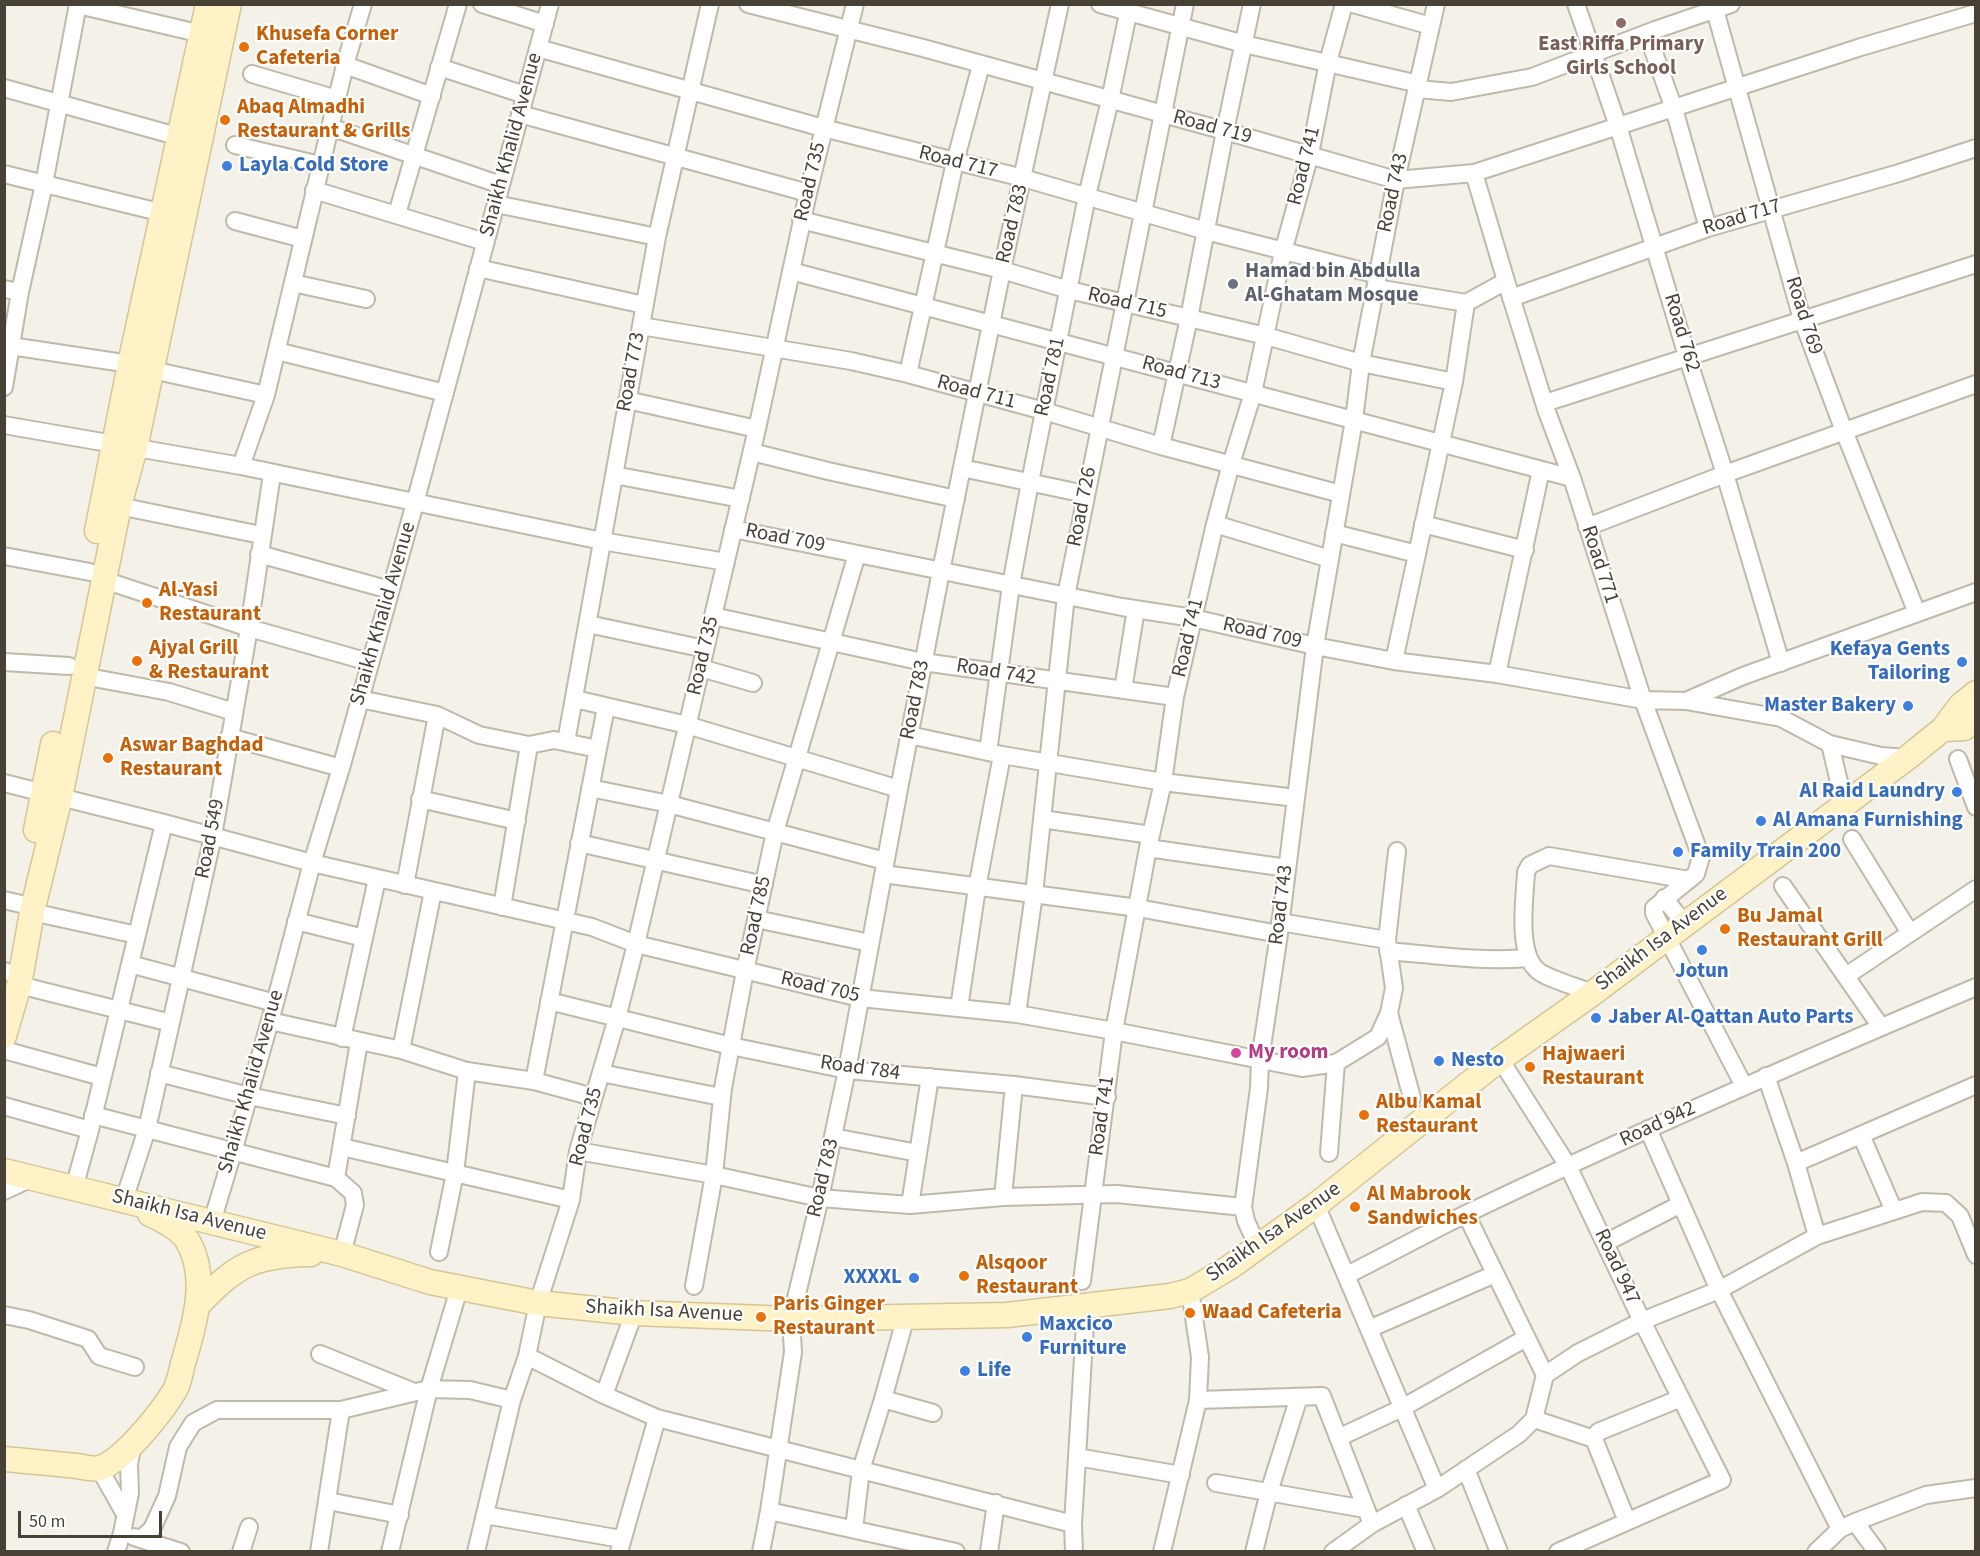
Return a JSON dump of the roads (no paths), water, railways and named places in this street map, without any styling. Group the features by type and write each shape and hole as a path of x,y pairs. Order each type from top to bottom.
{"street":[{"path":"141,367 163,213 208,4"},
{"path":"4,1036 19,905 51,795 141,367 229,4"},
{"path":"241,466 266,395 320,165 363,4"},
{"path":"398,214 458,4"},
{"path":"482,4 545,24"},
{"name":"Shaikh Khalid Avenue","path":"212,1222 415,503 550,4"},
{"name":"Road 773","path":"566,742 657,237 710,4"},
{"name":"Road 719","path":"748,4 849,29 1310,154 1396,180 1474,173 1861,47 1976,13"},
{"name":"Road 735","path":"476,1551 512,1400 527,1356 538,1303 571,1200 578,1150 636,944 752,452 801,220 855,4"},
{"name":"Road 783","path":"761,1551 770,1511 777,1449 793,1352 791,1319 848,1070 898,789 941,571 1002,270 1060,4"},
{"path":"1100,4 1129,8 1180,26 1244,44 1328,62 1418,87 1451,92 1532,77 1731,4"},
{"name":"Road 726","path":"1017,1014 1034,894 1066,596 1185,4"},
{"path":"1161,446 1178,373 1252,4"},
{"name":"Road 741","path":"1082,1281 1114,1031 1162,782 1175,698 1230,464 1253,393 1283,252 1310,154 1328,62 1344,4"},
{"path":"1353,4 1431,26"},
{"name":"Road 743","path":"1258,1247 1246,1221 1243,1208 1259,1088 1260,1060 1315,646 1354,420 1361,363 1396,180 1436,4"},
{"name":"Road 762","path":"1576,4 1618,126 1725,474 1780,663"},
{"path":"4,387 12,291 44,184 78,5 202,34"},
{"name":"Road 781","path":"959,1008 995,754 999,672 1011,585 1087,196 1129,8"},
{"name":"Road 769","path":"1715,10 1802,319 1917,613"},
{"path":"1647,33 1674,109 1708,228"},
{"name":"Road 717","path":"538,48 823,128 1023,178 1377,281 1466,303"},
{"path":"345,65 432,96"},
{"path":"908,374 955,162 981,65"},
{"path":"440,67 525,95"},
{"path":"252,74 337,99"},
{"path":"4,88 180,137"},
{"path":"520,114 808,193"},
{"path":"330,127 501,185"},
{"path":"235,146 320,165"},
{"name":"Road 717","path":"1511,298 1708,228 1976,148"},
{"name":"Road 771","path":"1474,173 1511,298 1572,478 1643,700 1701,857 1696,874 1689,880"},
{"path":"4,174 163,213"},
{"path":"314,190 485,242"},
{"path":"496,204 657,237"},
{"name":"Road 715","path":"801,220 1002,270 1069,290 1266,336 1361,363 1454,382"},
{"path":"235,221 303,239"},
{"path":"1545,403 1976,264"},
{"path":"478,268 644,305"},
{"name":"Road 713","path":"791,271 1572,478"},
{"path":"1394,661 1454,382 1466,303 1506,281"},
{"path":"293,283 366,299"},
{"name":"Road 711","path":"641,326 851,361 908,374 1161,446 1341,494"},
{"path":"8,346 141,367 266,395"},
{"path":"277,351 445,393"},
{"path":"1587,527 1725,474 1976,384"},
{"path":"627,400 757,429"},
{"name":"Road 709","path":"4,425 241,466 602,542 726,562"},
{"path":"97,576 119,506 124,446"},
{"path":"752,452 956,499"},
{"path":"962,468 1086,494"},
{"path":"1497,674 1541,470"},
{"name":"Road 549","path":"124,1200 147,1129 213,836 249,628 261,535 272,474"},
{"path":"614,475 741,499"},
{"path":"119,506 261,535"},
{"path":"1215,524 1330,559"},
{"path":"1423,524 1525,550"},
{"name":"Road 709","path":"733,529 1066,596 1193,618 1315,646 1394,661 1497,674 1643,700 1686,701 1781,718 1830,744 1881,756 1907,758"},
{"path":"1334,532 1417,554"},
{"path":"259,554 390,590"},
{"name":"Road 785","path":"694,1286 714,1175 722,1097 731,1046 775,832 856,554"},
{"path":"4,556 97,576 249,628 369,662"},
{"name":"Road 709","path":"1686,701 1743,676 1976,592"},
{"path":"1123,690 1136,609"},
{"name":"Road 742","path":"713,616 923,662 1175,698"},
{"path":"588,624 705,649"},
{"path":"4,662 76,671 169,692 234,712"},
{"path":"701,668 753,683"},
{"name":"Shaikh Isa Avenue","path":"12,1175 342,1254 430,1282 538,1303 634,1313 791,1319 1007,1315 1170,1296 1190,1291 1230,1267 1316,1205 1500,1059 1593,993 1675,929 1907,758 1943,729 1961,705 1976,693"},
{"path":"360,699 437,715 479,735 529,745 554,740 598,749"},
{"path":"575,699 687,725 898,789"},
{"path":"534,1081 606,707"},
{"path":"405,885 437,715"},
{"name":"Shaikh Isa Avenue","path":"1943,729 1964,728 1976,720"},
{"path":"909,735 995,754 1162,782 1296,798"},
{"path":"230,737 341,768"},
{"path":"1830,744 1844,803"},
{"path":"502,907 529,745"},
{"path":"1958,759 1976,807"},
{"name":"Road 705","path":"4,783 377,879 592,927 636,944 860,998 1017,1014 1302,1068 1336,1063"},
{"path":"590,788 669,804 775,832 884,868 977,888 1279,928 1464,958 1528,958"},
{"path":"420,799 517,821"},
{"path":"1042,819 1287,868"},
{"path":"74,1188 164,823"},
{"path":"1852,839 1910,933"},
{"path":"579,843 764,885"},
{"path":"1329,1154 1336,1063 1378,1037 1389,1013 1394,988 1388,946 1397,851"},
{"path":"1593,993 1541,973 1529,963 1524,945 1526,872 1537,861 1549,856 1689,880"},
{"path":"342,1038 377,879"},
{"path":"1689,880 1664,898 1654,908 1654,913 1675,929 1744,1086"},
{"path":"1784,886 1881,1027"},
{"path":"1846,976 1976,889"},
{"path":"401,1050 433,891"},
{"path":"19,905 137,935"},
{"path":"756,919 870,943"},
{"path":"296,921 364,938"},
{"path":"130,964 275,1003"},
{"path":"9,978 171,1023"},
{"name":"Road 942","path":"1347,1275 1466,1214 1648,1129 1976,987"},
{"name":"Road 784","path":"549,1001 731,1046 848,1070 1014,1085 1107,1097"},
{"path":"1389,1013 1412,1098"},
{"path":"270,1020 401,1050 467,1071 534,1081 593,1097"},
{"path":"336,1178 359,1042"},
{"path":"4,1050 102,1077"},
{"name":"Road 947","path":"1500,1059 1568,1166 1642,1321 1722,1480 1627,1521"},
{"path":"439,1252 455,1173 467,1071"},
{"path":"159,1073 249,1096 347,1116"},
{"path":"601,1073 722,1097"},
{"path":"1766,1076 1796,1163 1817,1236"},
{"path":"910,1205 930,1077"},
{"path":"1003,1197 1014,1085"},
{"path":"1796,1163 1976,1085"},
{"path":"4,1106 91,1123 147,1129 336,1178 353,1193 355,1205 342,1254 281,1255 252,1262 222,1280 198,1305"},
{"path":"1648,1129 1719,1290 1848,1525 1877,1551"},
{"path":"1861,1135 1893,1211"},
{"path":"833,1137 918,1153"},
{"path":"342,1147 571,1200"},
{"path":"578,1150 714,1175 820,1198 910,1205 1003,1197 1117,1194 1243,1208"},
{"path":"4,1459 99,1468 134,1443 176,1388 198,1305 198,1277 193,1251 186,1238 175,1228 124,1200"},
{"path":"1545,1375 1578,1353 1642,1321 1719,1290 1817,1236 1922,1202 1946,1203 1960,1216 1976,1256"},
{"path":"1605,1243 1681,1204"},
{"path":"1316,1205 1437,1489"},
{"path":"1216,1483 1269,1492 1369,1517 1406,1505 1437,1489 1519,1434 1534,1419 1545,1375 1466,1214"},
{"path":"1369,1329 1495,1274"},
{"path":"390,1551 400,1515 421,1390 459,1289"},
{"path":"1162,1551 1198,1400 1200,1357 1190,1291"},
{"path":"1074,1551 1073,1524 1086,1307"},
{"path":"604,1395 634,1313"},
{"path":"4,1315 29,1320 88,1339 99,1356 135,1367"},
{"path":"854,1529 861,1470 906,1316"},
{"path":"1338,1438 1402,1408 1526,1338"},
{"path":"320,1354 421,1390"},
{"path":"527,1356 604,1395 657,1418 1073,1524"},
{"path":"141,1539 152,1528 164,1504 178,1447 193,1423 217,1410 341,1410 421,1390 470,1390 512,1400"},
{"path":"1254,1551 1269,1492 1299,1396"},
{"path":"1198,1400 1322,1396 1369,1517"},
{"path":"1594,1438 1598,1432 1681,1398"},
{"path":"883,1399 933,1413"},
{"path":"320,1551 341,1410"},
{"path":"485,1515 620,1545 657,1418"},
{"path":"1534,1419 1594,1438"},
{"path":"1557,1551 1627,1521 1594,1438"},
{"path":"116,1551 130,1493 129,1464 134,1443"},
{"path":"1077,1457 1181,1475"},
{"path":"99,1468 125,1514"},
{"path":"1466,1469 1499,1551"},
{"path":"1816,1551 1848,1525 1926,1495 1976,1488"},
{"path":"327,1501 400,1515"},
{"path":"989,1551 996,1503"},
{"path":"1406,1505 1426,1551"},
{"path":"770,1511 854,1529 873,1543 956,1551"},
{"path":"1343,1548 1369,1517"},
{"path":"242,1551 249,1527"},
{"path":"122,1533 181,1551"}],"place":[{"name":"East Riffa Primary Girls School","path":"1621,23"},
{"name":"Khusefa Corner Cafeteria","path":"244,47"},
{"name":"Abaq Almadhi Restaurant & Grills","path":"225,120"},
{"name":"Layla Cold Store","path":"227,166"},
{"name":"Hamad bin Abdulla Al-Ghatam Mosque","path":"1233,284"},
{"name":"Al-Yasi Restaurant","path":"147,603"},
{"name":"Ajyal Grill & Restaurant","path":"137,661"},
{"name":"Kefaya Gents Tailoring","path":"1962,662"},
{"name":"Master Bakery","path":"1908,706"},
{"name":"Aswar Baghdad Restaurant","path":"108,758"},
{"name":"Al Raid Laundry","path":"1957,792"},
{"name":"Al Amana Furnishing","path":"1761,821"},
{"name":"Family Train 200","path":"1678,852"},
{"name":"Bu Jamal Restaurant Grill","path":"1725,929"},
{"name":"Jotun","path":"1702,950"},
{"name":"Jaber Al-Qattan Auto Parts","path":"1596,1018"},
{"name":"My room","path":"1236,1053"},
{"name":"Nesto","path":"1439,1061"},
{"name":"Hajwaeri Restaurant","path":"1530,1067"},
{"name":"Albu Kamal Restaurant","path":"1364,1115"},
{"name":"Al Mabrook Sandwiches","path":"1355,1207"},
{"name":"Alsqoor Restaurant","path":"964,1276"},
{"name":"XXXXL","path":"914,1278"},
{"name":"Waad Cafeteria","path":"1190,1313"},
{"name":"Paris Ginger Restaurant","path":"761,1317"},
{"name":"Maxcico Furniture","path":"1027,1337"},
{"name":"Life","path":"965,1371"}]}
